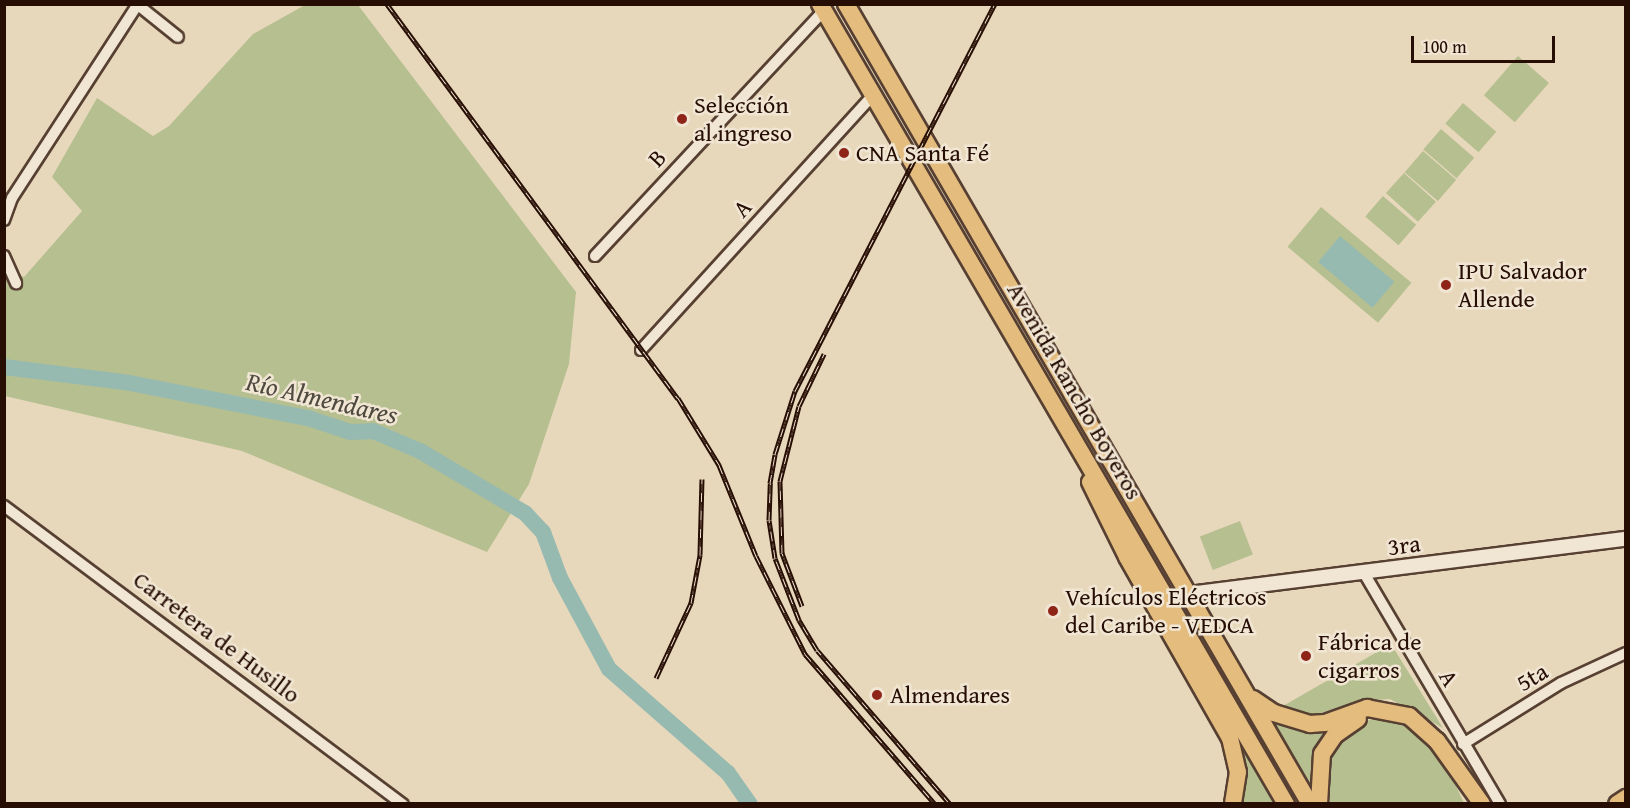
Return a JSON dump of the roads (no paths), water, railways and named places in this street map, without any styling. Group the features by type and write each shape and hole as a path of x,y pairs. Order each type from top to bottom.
{"highway":[{"name":"Avenida Rancho Boyeros","path":"846,4 1188,594 1250,696 1310,804"},
{"name":"Avenida Rancho Boyeros","path":"822,7 1063,415 1286,804"},
{"path":"1063,415 1113,531 1230,738 1238,772 1233,804"},
{"path":"1250,696 1274,713 1310,724 1325,723 1367,708 1394,710 1416,720 1437,741 1482,804"},
{"path":"1319,804 1318,770 1327,745 1362,717 1394,710"},
{"path":"1465,780 1476,804"},
{"path":"1617,804 1626,798"}],"street":[{"path":"4,220 8,197 138,5 178,37"},
{"name":"B","path":"595,256 822,7"},
{"name":"A","path":"641,350 874,94"},
{"path":"4,256 16,283"},
{"name":"Carretera de Husillo","path":"4,506 403,804"},
{"name":"3ra","path":"1188,594 1626,538"},
{"name":"A","path":"1364,573 1500,804"},
{"name":"5ta","path":"1463,744 1561,683 1626,653"}],"water":[{"path":"1340,236 1394,282 1373,308 1318,262"}],"waterway":[{"name":"Río Almendares","path":"4,367 130,383 311,419 350,432 373,431 420,451 525,513 543,532 560,578 609,669 728,773 750,804"}],"railway":[{"path":"387,4 678,398 719,465 756,556 805,654 935,804"},
{"path":"950,804 817,650 799,620 775,558 769,520 770,483 775,454 795,391 995,4"},
{"path":"802,606 782,553 780,481 799,406 824,354"},
{"path":"656,678 691,603 700,555 702,479"}],"place":[{"name":"Selección al ingreso","path":"682,119"},
{"name":"CNA Santa Fé","path":"844,153"},
{"name":"IPU Salvador Allende","path":"1446,285"},
{"name":"Vehículos Eléctricos del Caribe - VEDCA","path":"1053,611"},
{"name":"Fábrica de cigarros","path":"1306,656"},
{"name":"Almendares","path":"877,695"}]}
